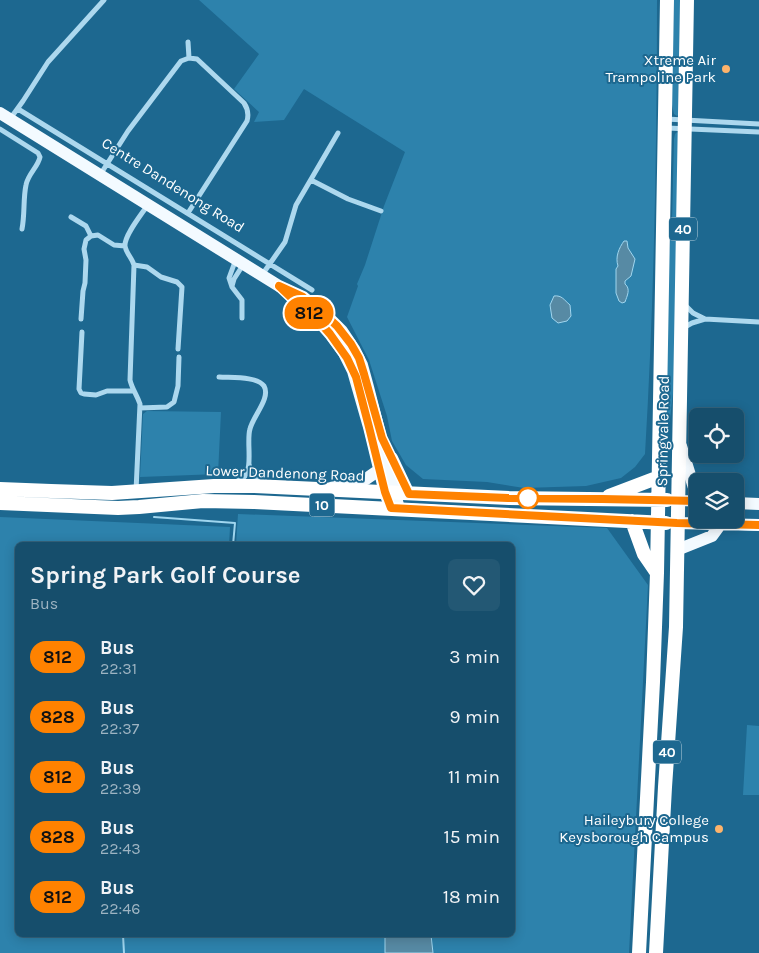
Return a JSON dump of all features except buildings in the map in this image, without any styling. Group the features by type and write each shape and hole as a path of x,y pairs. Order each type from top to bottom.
{"highway":[{"name":"Springvale Road","path":"639,953 657,573 668,0"},
{"name":"Springvale Road","path":"656,953 676,627 687,0"},
{"path":"602,499 659,478"},
{"name":"Lower Dandenong Road","path":"0,489 136,492 228,486 264,486 508,498 658,500"},
{"name":"10","path":"658,500 677,500"},
{"name":"Lower Dandenong Road","path":"0,503 118,508 232,501 658,522"},
{"path":"632,521 644,554 657,573"},
{"name":"10","path":"658,522 677,523"}],"main road":[{"name":"Centre Dandenong Road","path":"13,115 100,175 279,286 303,297 337,326 359,358 396,493 395,509"},
{"name":"Centre Dandenong Road","path":"279,286 316,318 347,358 356,377 379,470 396,493"},
{"path":"679,442 689,473"},
{"path":"321,489 360,481 379,470"},
{"name":"10","path":"677,500 689,501"},
{"path":"744,503 759,504"},
{"name":"10","path":"677,523 689,524"},
{"name":"10","path":"744,525 759,525"},
{"path":"677,550 712,536 718,528"}],"street":[{"path":"13,115 48,62 104,0"},
{"path":"188,42 189,58"},
{"path":"100,175 135,121 181,61 189,58 197,59 244,103 248,110 248,117 188,213"},
{"name":"Centre Dandenong Road","path":"13,115 108,163 312,290"},
{"path":"665,124 759,124"},
{"path":"665,124 685,124 759,132"},
{"path":"0,129 38,153 40,159 26,183 22,228"},
{"path":"261,275 285,242 296,205 338,133"},
{"path":"311,180 348,199 381,211"},
{"path":"136,492 140,408 138,399 131,387 129,375 134,265 125,246 127,237 148,204"},
{"path":"71,216 86,226 91,236"},
{"path":"81,319 85,283 86,260 84,246 86,240 91,236 98,236 114,245 125,246"},
{"path":"232,287 240,261"},
{"path":"240,261 229,274 229,281 242,300 242,318"},
{"path":"134,265 147,267 161,276 177,282 182,287 178,349"},
{"path":"682,302 693,313 706,318 759,322"},
{"path":"681,330 692,322 706,318"},
{"path":"82,332 78,389 81,393 96,395 107,391 133,391"},
{"path":"140,408 167,407 174,402 178,386 179,357"},
{"path":"219,377 253,379 262,384 266,396 249,432 246,474 228,486"},
{"path":"248,464 253,477 264,486"}],"shaded area":[{"path":"199,0 657,0 651,341 645,454 635,467 621,478 586,486 524,488 487,482 423,479 406,465 392,441 387,416 369,360 347,317 384,206 405,152 304,89 284,120 254,122 259,112 234,89 259,54"},
{"path":"674,0 680,0 677,116 674,114 671,100"},
{"path":"677,132 675,376 667,445 665,445 668,265 672,222 674,139"},
{"path":"624,241 627,241 628,248 635,259 631,276 625,281 628,293 625,302 622,303 619,301 616,293 616,269 618,266 618,253"},
{"path":"554,296 561,297 570,305 571,316 567,321 558,323 552,318 550,305"},
{"path":"147,411 221,412 218,474 140,477 143,414"},
{"path":"238,514 607,528 648,585 629,953 0,953 0,517 230,527 229,542 15,542 15,937 515,937 515,542 236,542"},
{"path":"747,725 759,726 759,795 743,795"},
{"path":"385,937 431,937 433,953 385,953"}],"waterway":[{"path":"154,517 235,523 233,542"},
{"path":"123,937 124,953"}],"bus line":[{"name":"812","path":"689,501 508,498 409,494 382,438 359,358 351,344 337,326 303,297 279,286 316,318 347,358 356,377 387,500 391,508 689,523"},
{"name":"812","path":"744,525 759,525"}],"place":[{"name":"Xtreme Air Trampoline Park","path":"726,69"},
{"name":"Haileybury College Keysborough Campus","path":"719,829"}]}
